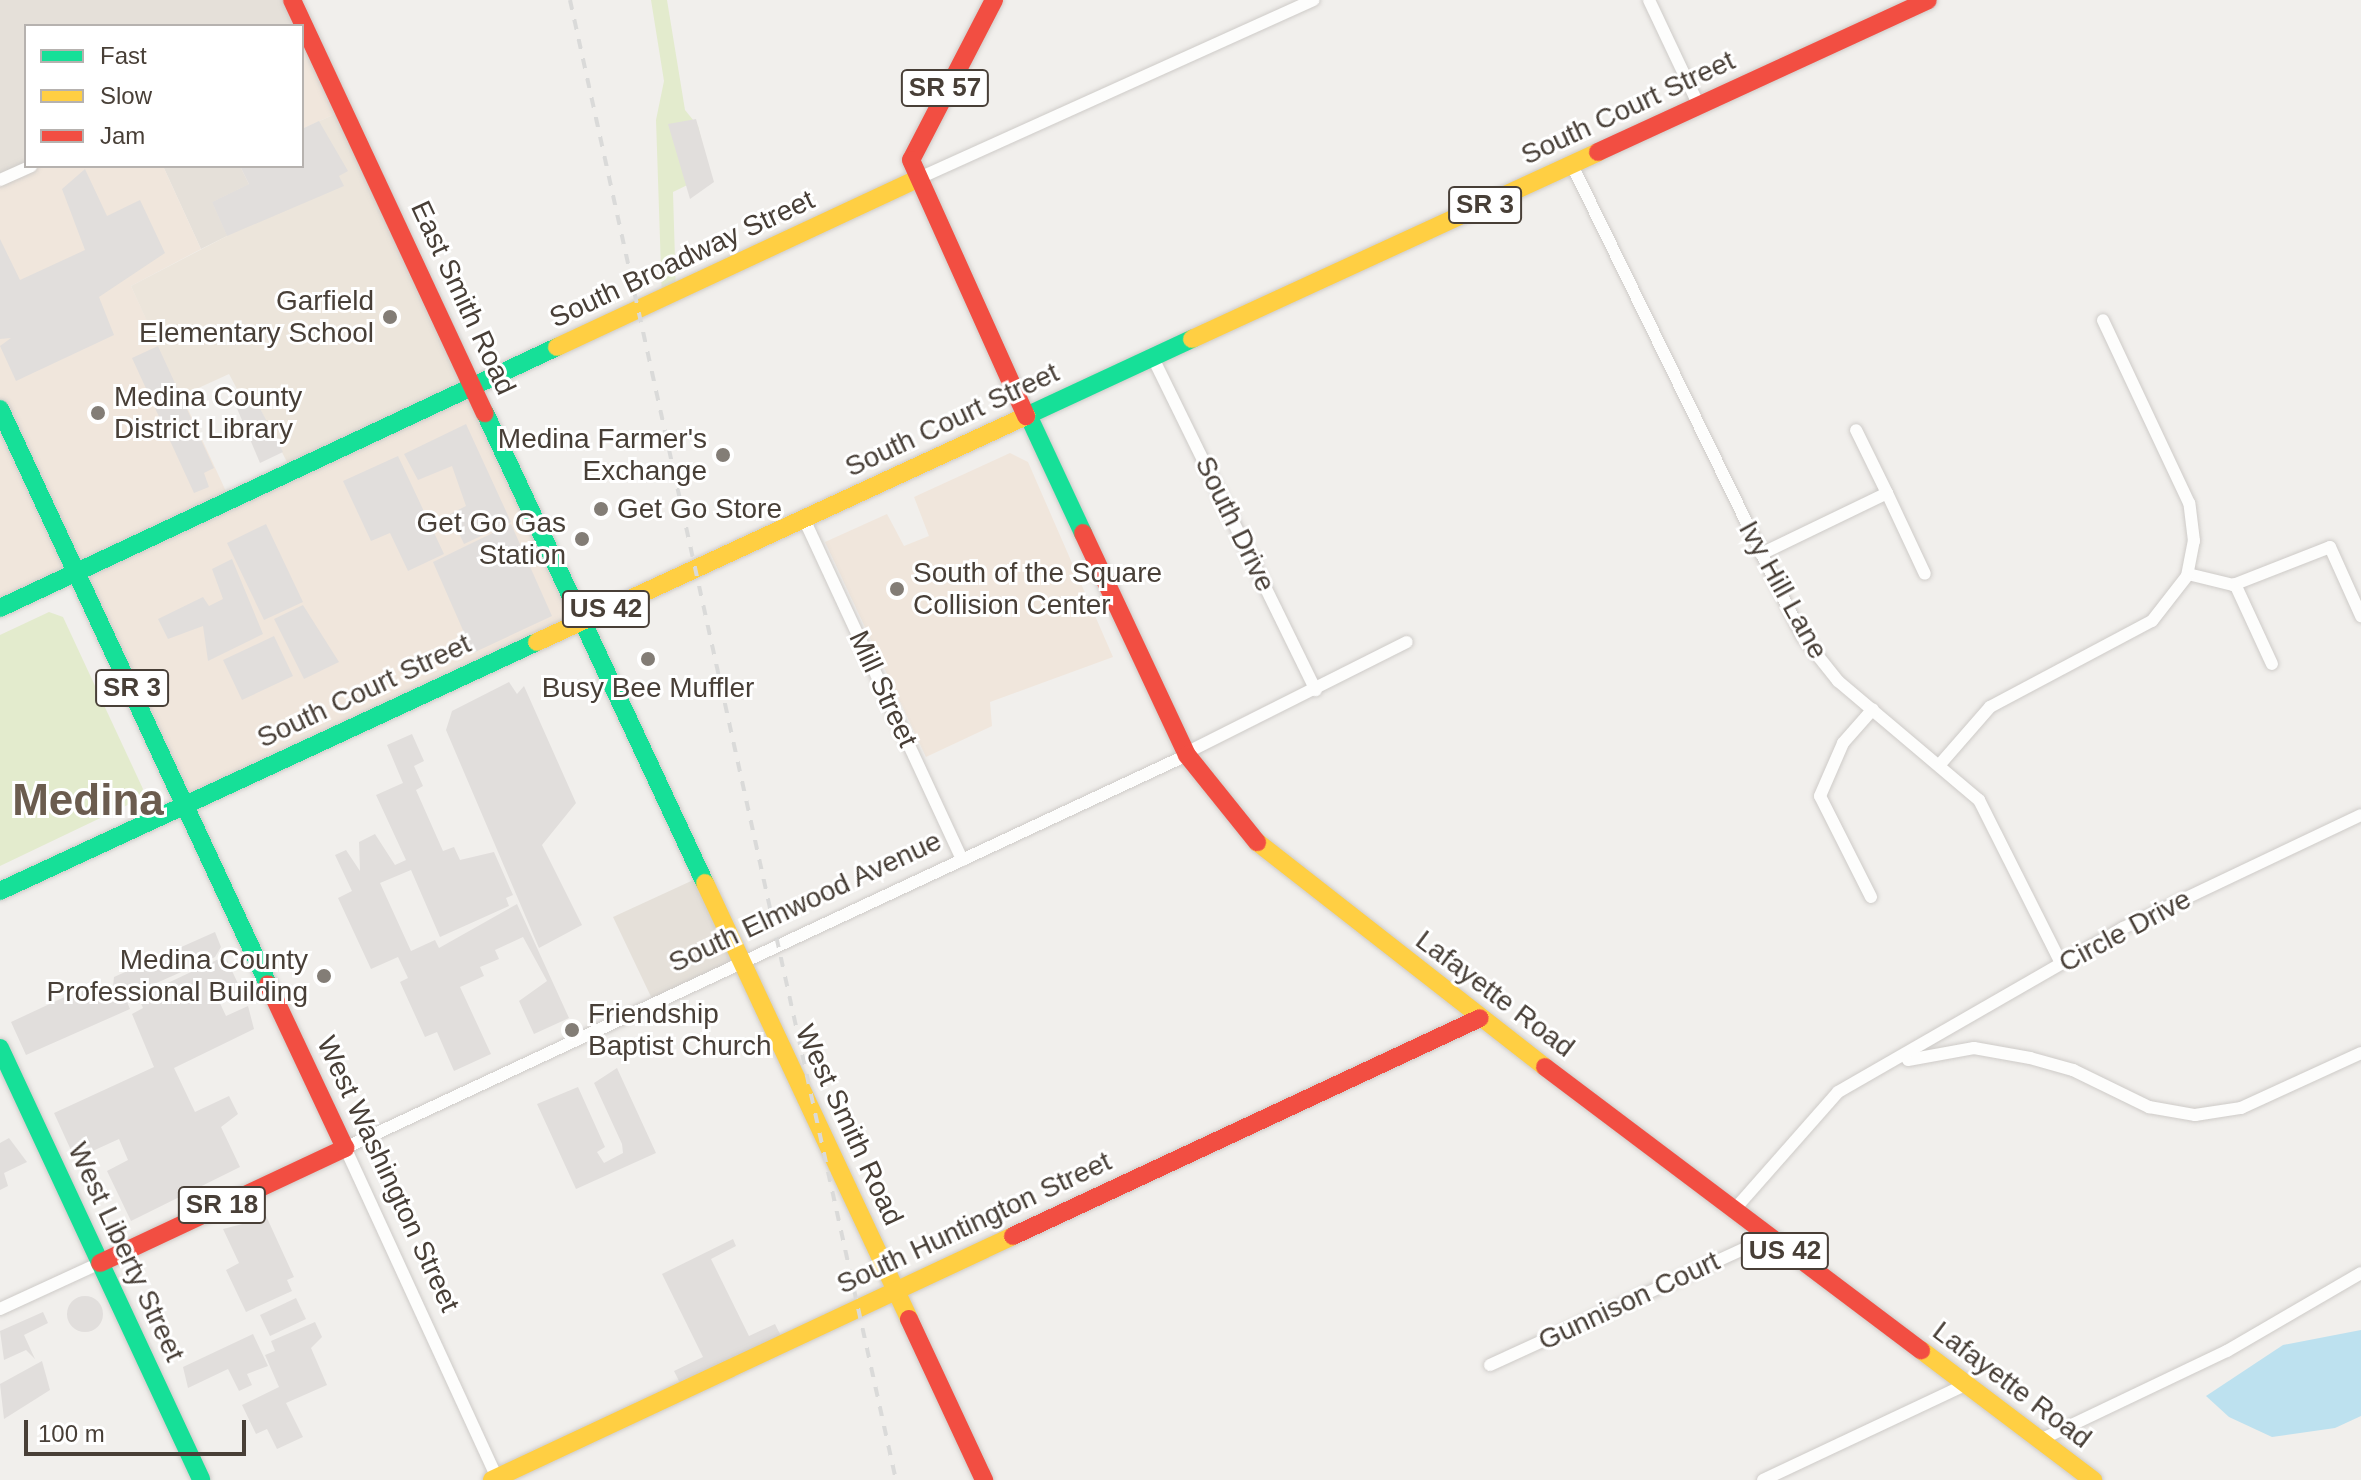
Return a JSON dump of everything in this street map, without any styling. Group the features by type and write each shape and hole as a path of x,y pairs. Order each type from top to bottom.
{"main road":[{"name":"East Smith Road","path":"292,0 301,24"},
{"name":"SR 57","path":"917,179 914,143 994,0"},
{"name":"South Court Street","path":"0,891 1928,0"},
{"name":"East Smith Road","path":"306,39 583,620"},
{"name":"South Broadway Street","path":"0,608 917,179"},
{"name":"Lafayette Road","path":"917,179 1186,754 1271,860 1768,1238 2040,1440 2080,1476"},
{"name":"SR 3","path":"0,409 185,805"},
{"name":"West Smith Road","path":"583,620 984,1480"},
{"name":"West Washington Street","path":"185,805 345,1148"},
{"name":"South Huntington Street","path":"496,1479 895,1289 1480,1018"},
{"name":"West Liberty Street","path":"0,1048 201,1480"},
{"name":"South Elmwood Avenue","path":"100,1263 345,1148"}],"street":[{"name":"South Broadway Street","path":"917,179 1313,0"},
{"path":"1649,0 1699,106"},
{"name":"Ivy Hill Lane","path":"1572,165 1761,554 1817,658 1873,709 1942,762 1991,818 2061,963"},
{"path":"0,180 27,168"},
{"path":"1942,762 1990,707 2032,679 2152,621 2188,574 2194,541 2189,503 2103,320"},
{"name":"South Drive","path":"1153,358 1316,690"},
{"path":"1856,430 1925,574"},
{"path":"1761,554 1887,493"},
{"name":"Mill Street","path":"804,519 962,860"},
{"path":"2188,574 2235,584 2330,547 2361,616"},
{"path":"2235,584 2272,664"},
{"name":"South Elmwood Avenue","path":"345,1148 1186,754 1407,642"},
{"path":"1871,897 1820,796 1843,743 1873,709"},
{"name":"Circle Drive","path":"1734,1210 1815,1112 2061,963 2361,815"},
{"name":"Circle Drive","path":"1897,1062 1974,1048 2073,1070 2149,1107 2195,1115 2241,1108 2361,1053"},
{"name":"West Washington Street","path":"345,1148 496,1479"},
{"name":"Gunnison Court","path":"1490,1365 1768,1238"},
{"path":"0,1309 100,1263"},
{"path":"2040,1440 2280,1324 2361,1273"},
{"path":"1763,1480 1965,1385"}],"shaded area":[{"path":"0,0 292,0 301,24 24,24 24,167 0,180"},
{"path":"304,43 344,110 304,128"},
{"path":"344,110 474,388 292,472 254,397 244,402 229,374 181,396 131,286 227,236 212,202 249,184 241,168 304,168 304,128"},
{"path":"696,119 714,182 690,199 668,124"},
{"path":"319,121 348,171 339,176 344,186 227,236 212,202 249,184 241,168 304,168 304,128"},
{"path":"27,168 164,168 201,249 131,286 230,500 474,388 583,620 185,805 77,572 0,608 0,180"},
{"path":"164,168 241,168 249,184 227,236 201,249"},
{"path":"85,169 107,216 140,200 165,253 99,297 114,335 16,381 0,346 11,338 0,339 0,239 20,280 85,250 62,189"},
{"path":"158,346 214,468 204,473 209,487 194,493 132,358"},
{"path":"254,397 283,452 260,463 236,406"},
{"path":"466,424 511,522 464,544 450,514 466,506 452,466 418,480 404,454"},
{"path":"1010,453 1028,462 1113,657 990,702 992,726 926,757 825,542 887,514 904,546 929,536 914,497"},
{"path":"398,456 444,554 408,571 390,533 371,541 343,481"},
{"path":"266,524 303,602 264,620 227,543"},
{"path":"511,524 552,616 473,653 433,562"},
{"path":"232,559 263,634 208,661 203,626 168,639 158,619 203,597 209,606 223,599 212,569"},
{"path":"303,605 339,662 304,679 274,619"},
{"path":"274,636 293,676 242,700 223,660"},
{"path":"509,682 517,694 524,686 576,803 542,845 582,925 539,948 446,730 452,711"},
{"path":"412,734 424,761 414,766 423,786 416,790 443,851 454,847 460,860 494,852 513,895 506,898 509,906 440,937 411,870 380,883 411,951 435,940 439,948 517,904 569,1018 534,1034 519,1001 547,981 523,937 495,950 499,959 480,967 484,976 460,987 491,1054 454,1071 437,1032 425,1037 400,982 408,978 398,957 371,969 338,898 352,891 335,855 346,850 360,871 359,842 375,834 395,865 406,860 376,795 403,783 387,745"},
{"path":"702,876 742,962 654,1003 613,917"},
{"path":"215,932 221,947 215,957 125,997 130,1009 26,1055 11,1022 86,987 113,986 114,977"},
{"path":"225,956 241,990 219,1001 226,1016 248,1006 254,1029 174,1068 195,1112 229,1096 238,1114 221,1127 240,1167 131,1221 107,1171 128,1160 119,1139 75,1159 54,1113 154,1067 132,1014 143,1008 138,997"},
{"path":"617,1068 656,1153 576,1189 537,1104 578,1087 605,1147 597,1152 604,1163 623,1153 622,1144 594,1083"},
{"path":"9,1138 27,1162 4,1173 8,1186 0,1190 0,1143"},
{"path":"262,1207 294,1277 287,1280 292,1291 246,1312 226,1270 239,1263 223,1229 254,1221 250,1212"},
{"path":"733,1239 736,1246 711,1259 749,1336 775,1324 781,1336 681,1385 674,1371 703,1357 662,1274"},
{"path":"85,1296 98,1301 103,1314 98,1327 85,1332 72,1327 67,1314 72,1301"},
{"path":"296,1298 306,1319 270,1336 260,1315"},
{"path":"43,1312 48,1323 24,1335 35,1359 26,1350 4,1360 0,1331"},
{"path":"315,1322 322,1337 311,1348 327,1385 286,1403 303,1437 277,1449 267,1429 256,1434 242,1405 279,1387 265,1355 275,1351 271,1341"},
{"path":"253,1334 268,1366 247,1374 252,1385 239,1391 228,1369 188,1388 183,1367"},
{"path":"42,1361 50,1390 4,1419 0,1384"}],"green space":[{"path":"651,0 667,0 685,110 698,126 710,174 673,192 676,293 662,299 656,120 664,81"},
{"path":"49,612 63,617 143,789 138,800 0,866 0,635"}],"water":[{"path":"2361,1330 2361,1416 2335,1428 2272,1437 2229,1417 2206,1396 2283,1345"}],"railway":[{"path":"570,0 896,1480"}],"traffic: fast":[{"path":"1083,533 1028,415 1192,339"},
{"path":"0,608 557,347"},
{"path":"0,409 268,984"},
{"path":"485,413 705,883"},
{"path":"0,891 537,642"},
{"path":"0,1048 201,1480"}],"traffic: slow":[{"path":"1192,339 1598,152"},
{"path":"557,347 917,179"},
{"path":"537,642 1026,416"},
{"path":"1257,842 1545,1067"},
{"path":"705,883 909,1319"},
{"path":"492,1480 1013,1236"},
{"path":"1921,1350 2093,1480"}],"traffic: jam":[{"path":"292,0 303,24"},
{"path":"994,0 911,160 1026,416"},
{"path":"1598,152 1928,0"},
{"path":"304,26 485,413"},
{"path":"1083,533 1187,755 1257,842"},
{"path":"100,1263 345,1148 268,984"},
{"path":"1013,1236 1480,1018"},
{"path":"1545,1067 1921,1350"},
{"path":"909,1319 984,1480"}],"place":[{"name":"Garfield Elementary School","path":"390,317"},
{"name":"Medina County District Library","path":"98,413"},
{"name":"Medina Farmer's Exchange","path":"723,455"},
{"name":"Get Go Store","path":"601,509"},
{"name":"Get Go Gas Station","path":"582,539"},
{"name":"South of the Square Collision Center","path":"897,589"},
{"name":"Busy Bee Muffler","path":"648,659"},
{"name":"Medina County Professional Building","path":"324,976"},
{"name":"Friendship Baptist Church","path":"572,1030"}],"district":[{"name":"Medina","path":"88,800"}]}
